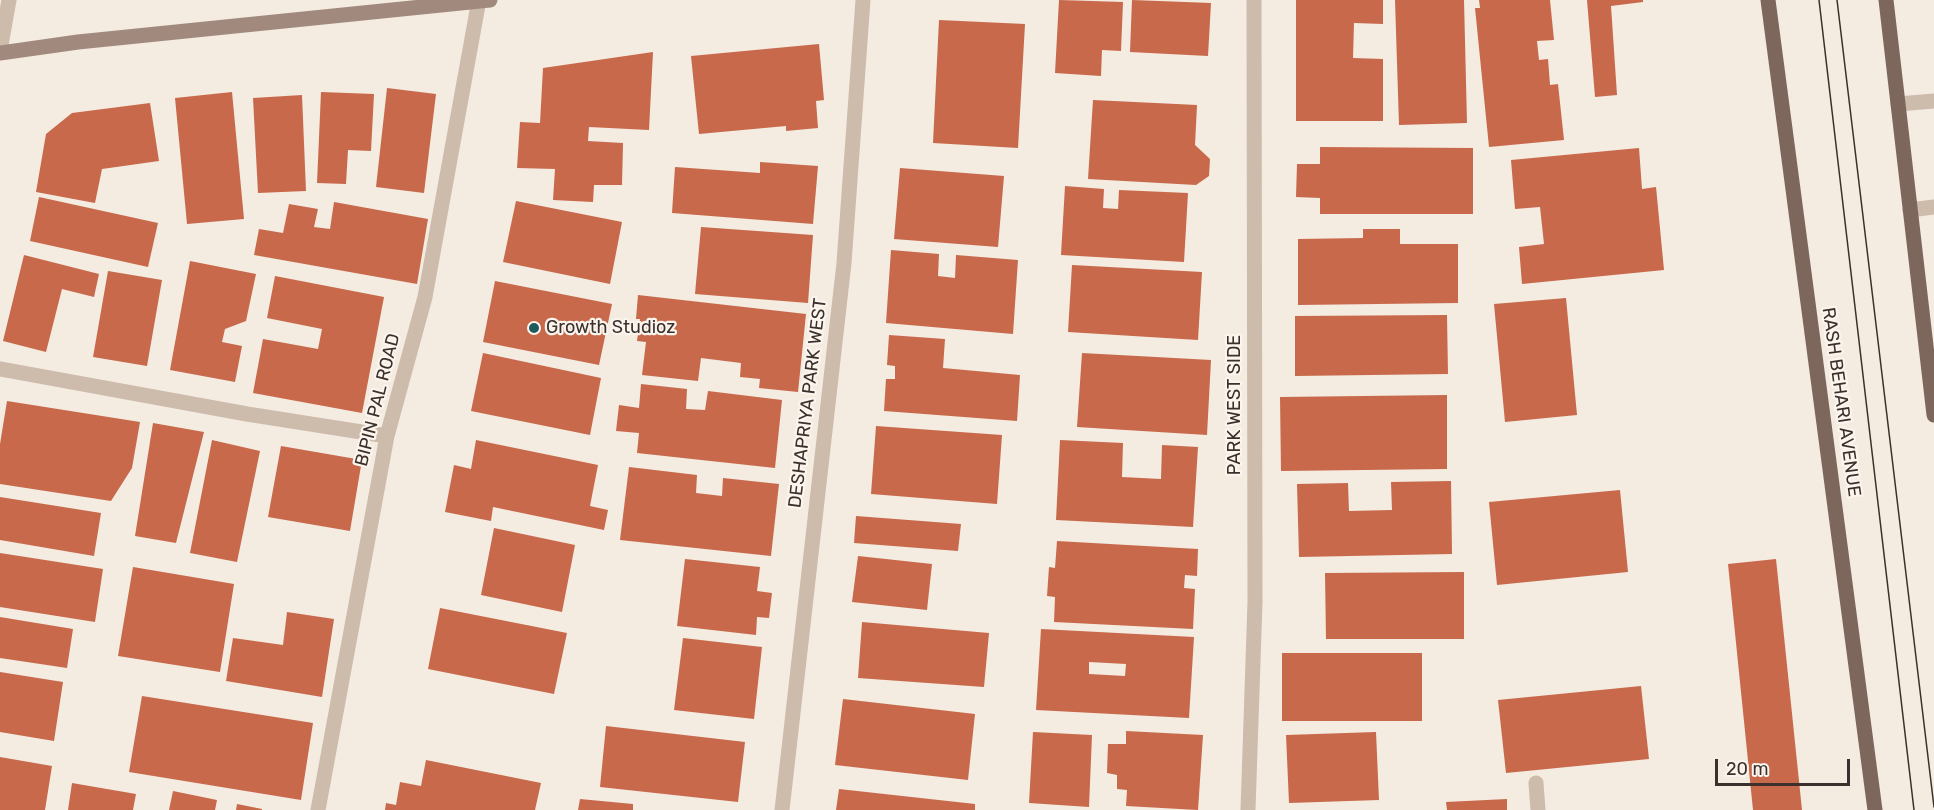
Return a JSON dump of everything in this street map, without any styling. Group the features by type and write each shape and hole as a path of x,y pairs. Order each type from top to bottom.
{"main road":[{"name":"RASH BEHARI AVENUE","path":"1768,0 1875,810"},
{"path":"1886,0 1934,415"},
{"path":"0,52 483,1"}],"street":[{"path":"0,52 9,0"},
{"name":"DESHAPRIYA PARK WEST","path":"782,810 844,263 863,0"},
{"name":"PARK WEST SIDE","path":"1248,810 1255,602 1254,0"},
{"name":"BIPIN PAL ROAD","path":"318,810 387,436 425,297 483,1"},
{"path":"1898,104 1934,101"},
{"path":"1910,210 1934,207"},
{"path":"0,369 247,414 387,436"},
{"path":"1536,783 1538,810"}],"building":[{"path":"1059,0 1123,2 1121,51 1102,50 1101,76 1055,73"},
{"path":"1132,0 1211,3 1208,56 1130,52"},
{"path":"1296,0 1383,0 1383,24 1354,23 1353,58 1383,59 1383,121 1296,121"},
{"path":"1395,0 1464,0 1467,123 1399,125"},
{"path":"1479,0 1550,0 1554,40 1537,41 1539,60 1548,59 1550,85 1558,84 1564,140 1489,147 1475,8 1480,8"},
{"path":"1587,0 1643,0 1643,2 1611,6 1617,95 1595,97"},
{"path":"939,20 1025,24 1018,148 933,143"},
{"path":"819,44 824,100 816,101 818,128 786,131 786,126 699,134 691,56"},
{"path":"653,52 649,130 589,127 588,141 623,143 622,185 594,185 593,202 553,200 555,169 517,168 520,122 540,123 543,68"},
{"path":"387,88 436,94 424,193 376,187"},
{"path":"232,92 244,219 187,224 175,98"},
{"path":"321,92 374,94 371,151 348,150 346,184 317,183"},
{"path":"302,95 306,191 258,193 253,98"},
{"path":"1093,100 1197,105 1195,145 1210,159 1209,176 1196,185 1088,179"},
{"path":"150,103 159,161 102,169 95,203 36,192 46,134 72,113"},
{"path":"1320,147 1473,148 1473,214 1320,214 1320,198 1296,197 1297,164 1320,164"},
{"path":"1639,148 1642,189 1656,187 1664,270 1522,284 1519,247 1544,244 1540,207 1515,209 1511,160"},
{"path":"760,162 818,166 813,224 672,213 675,167 760,173"},
{"path":"900,168 1004,176 998,247 894,239"},
{"path":"1065,186 1104,189 1103,208 1118,209 1119,190 1188,193 1184,262 1061,255"},
{"path":"39,197 158,223 148,267 30,241"},
{"path":"516,201 622,222 610,284 503,262"},
{"path":"334,202 428,219 417,284 254,255 259,229 283,233 289,204 318,209 314,227 330,229"},
{"path":"701,227 813,235 808,303 695,294"},
{"path":"1363,229 1400,229 1400,244 1458,244 1458,303 1298,305 1298,239 1363,238"},
{"path":"891,250 939,254 938,276 955,278 956,255 1018,260 1013,334 886,323"},
{"path":"24,255 99,274 94,297 62,289 46,352 3,341"},
{"path":"190,261 256,274 246,321 225,329 222,342 242,346 235,382 170,370"},
{"path":"1072,265 1202,272 1198,340 1068,332"},
{"path":"108,271 162,280 147,366 93,357"},
{"path":"275,276 384,297 362,413 253,393 263,339 318,349 322,329 267,318"},
{"path":"495,281 612,304 599,365 483,342"},
{"path":"638,295 806,314 798,392 759,388 760,379 740,377 741,363 701,358 698,381 642,375 646,342 637,341 640,319 636,319"},
{"path":"1566,298 1577,415 1505,422 1494,304"},
{"path":"1447,315 1448,374 1295,376 1295,316"},
{"path":"889,335 945,339 943,368 1020,375 1017,421 884,411 886,379 895,379 895,366 887,365"},
{"path":"483,353 601,378 590,435 471,411"},
{"path":"1082,353 1211,360 1207,435 1077,427"},
{"path":"641,384 687,389 686,409 705,410 708,391 782,400 775,468 637,453 639,433 616,431 619,405 639,408"},
{"path":"1447,395 1447,469 1281,471 1280,397"},
{"path":"7,401 140,422 132,468 111,501 0,484 0,444"},
{"path":"153,423 204,432 176,543 135,536"},
{"path":"876,426 1002,435 997,504 871,494"},
{"path":"212,440 260,451 237,562 190,553"},
{"path":"476,440 598,465 590,506 608,510 604,530 493,507 491,521 445,512 454,465 471,469"},
{"path":"1060,440 1123,443 1122,477 1161,479 1162,445 1198,447 1193,527 1056,520"},
{"path":"281,446 362,460 350,531 268,517"},
{"path":"629,467 697,475 696,493 722,496 723,478 779,484 771,556 620,540"},
{"path":"1451,481 1452,554 1299,557 1297,484 1348,483 1349,511 1392,510 1391,482"},
{"path":"1620,490 1628,572 1497,585 1489,502"},
{"path":"0,497 101,513 94,556 0,540"},
{"path":"856,516 961,524 958,551 854,543"},
{"path":"494,528 575,545 562,612 481,595"},
{"path":"1057,541 1198,549 1197,576 1185,575 1184,588 1195,589 1193,629 1054,622 1055,597 1047,596 1049,567 1055,568"},
{"path":"0,553 103,569 95,622 0,607"},
{"path":"858,556 932,564 927,610 852,602"},
{"path":"685,559 760,567 757,591 772,593 769,618 757,617 756,635 677,626"},
{"path":"1776,559 1802,810 1753,810 1728,564"},
{"path":"133,567 234,584 220,672 118,656"},
{"path":"1464,572 1464,639 1326,639 1325,573"},
{"path":"440,608 567,633 554,694 428,669"},
{"path":"287,612 334,619 322,697 226,681 233,638 283,645"},
{"path":"0,617 73,629 67,668 0,658"},
{"path":"862,622 989,633 984,687 858,678"},
{"path":"1041,629 1194,637 1189,718 1036,710","holes":["1089,662 1126,664 1125,676 1089,674"]},
{"path":"683,638 762,647 754,719 674,710"},
{"path":"1282,653 1422,653 1422,721 1282,721"},
{"path":"0,672 63,682 54,741 0,732"},
{"path":"1641,686 1649,759 1506,773 1498,700"},
{"path":"142,696 313,723 301,800 129,772"},
{"path":"843,699 975,714 968,780 835,765"},
{"path":"606,726 745,742 738,802 600,787"},
{"path":"1126,731 1203,735 1198,810 1126,806 1127,790 1117,789 1117,775 1107,773 1108,744 1126,744"},
{"path":"1033,732 1092,735 1089,807 1029,803"},
{"path":"1376,732 1379,800 1289,803 1286,735"},
{"path":"0,757 52,766 45,810 0,810"},
{"path":"426,760 541,783 535,810 385,810 386,803 396,805 400,782 421,786"},
{"path":"72,783 136,794 133,810 68,810"},
{"path":"839,789 975,804 975,810 836,810"},
{"path":"173,791 217,800 215,810 169,810"},
{"path":"580,799 633,804 633,810 578,810"},
{"path":"1507,799 1507,810 1447,810 1446,802"},
{"path":"237,804 262,809 262,810 236,810"}],"tram line":[{"path":"1819,0 1914,810"},
{"path":"1837,0 1934,807"}],"place":[{"name":"Growth Studioz","path":"534,328"}]}
